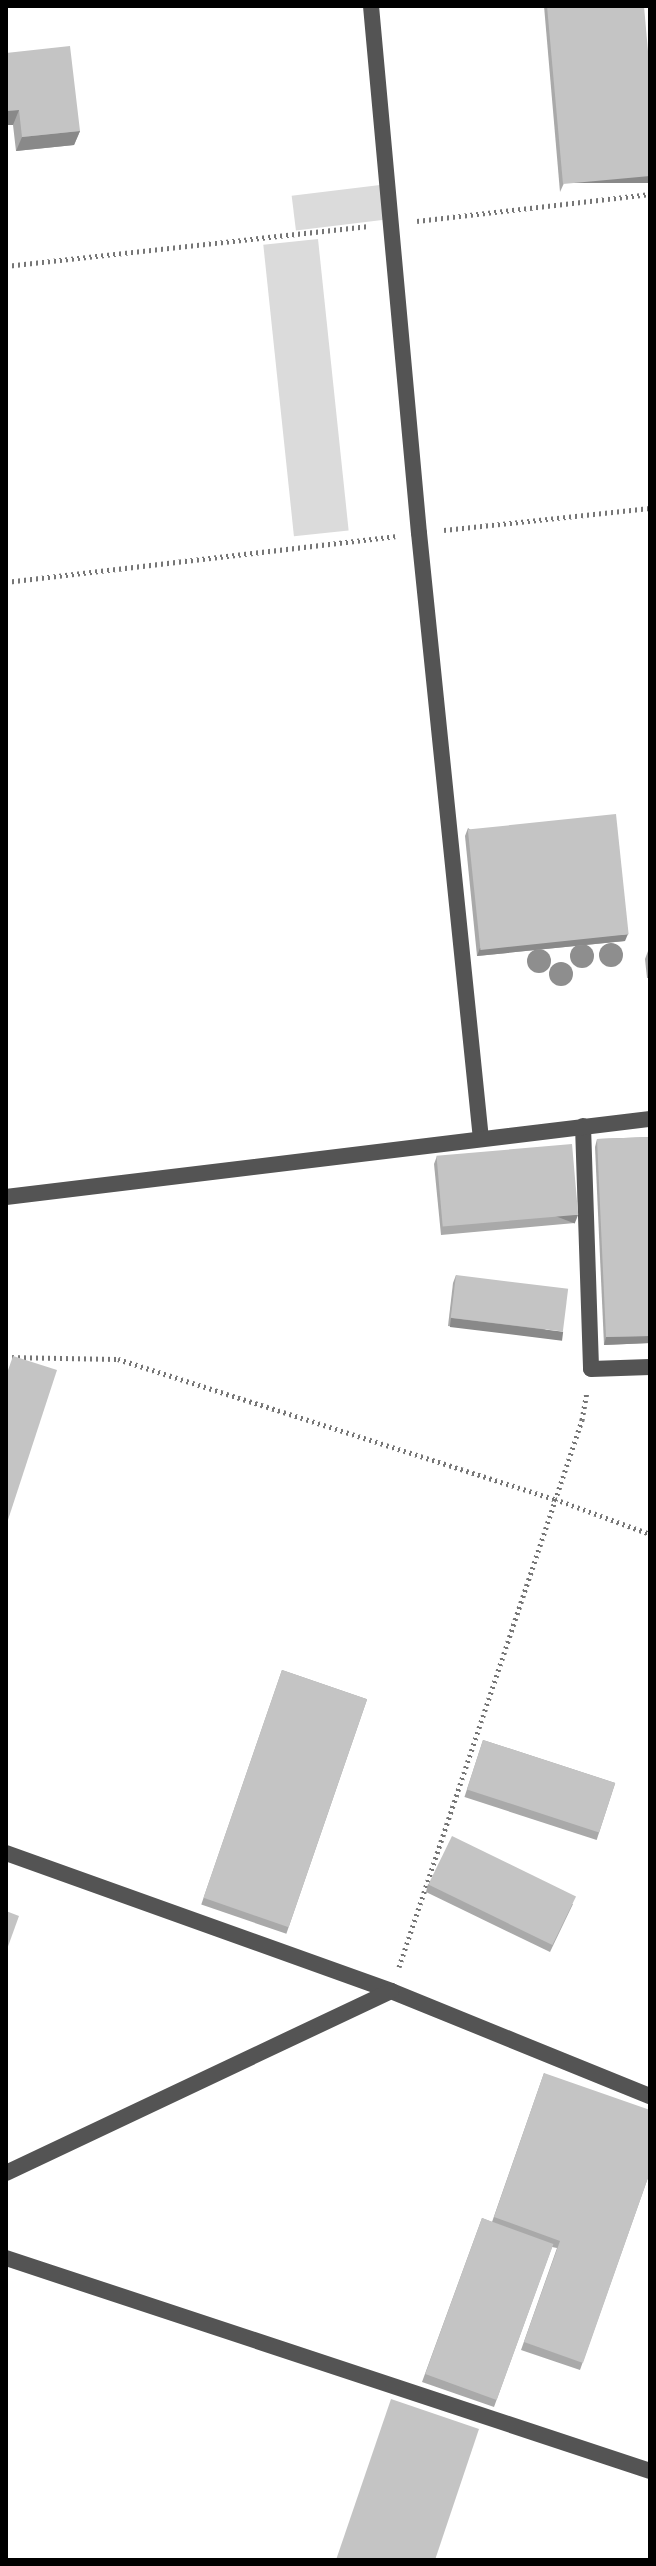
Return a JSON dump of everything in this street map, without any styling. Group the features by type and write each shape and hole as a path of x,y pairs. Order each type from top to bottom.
{"street":[{"path":"371,6 419,533 481,1139"},
{"path":"6,1197 650,1119"},
{"path":"583,1126 591,1369 650,1367"},
{"path":"6,1853 391,1991 650,2096"},
{"path":"6,2173 391,1991"},
{"path":"6,2258 650,2471"}],"path":[{"path":"6,266 650,194"},
{"path":"6,582 650,508"},
{"path":"6,1357 118,1359 555,1499 650,1534"},
{"path":"391,1991 582,1420 591,1369"}],"shaded area":[{"path":"380,185 384,220 296,231 292,196"},
{"path":"318,239 349,530 294,536 263,245"}],"building":[{"path":"547,6 644,6 650,74 650,176 563,184"},
{"path":"70,46 80,131 22,137 19,110 6,111 6,53"},
{"path":"616,814 629,934 480,950 468,830"},
{"path":"650,1137 650,1336 606,1337 597,1139"},
{"path":"572,1144 578,1215 443,1227 437,1156"},
{"path":"456,1275 568,1289 563,1331 451,1318"},
{"path":"13,1356 57,1370 6,1526 6,1376"},
{"path":"282,1670 367,1699 289,1927 204,1898"},
{"path":"483,1740 615,1783 599,1832 467,1789"},
{"path":"452,1836 576,1896 552,1945 428,1885"},
{"path":"6,1911 19,1916 6,1952"},
{"path":"544,2073 650,2110 650,2172 583,2363 524,2342 560,2241 494,2217"},
{"path":"482,2218 553,2244 497,2400 425,2374"},
{"path":"391,2399 479,2429 435,2560 336,2560"}]}
